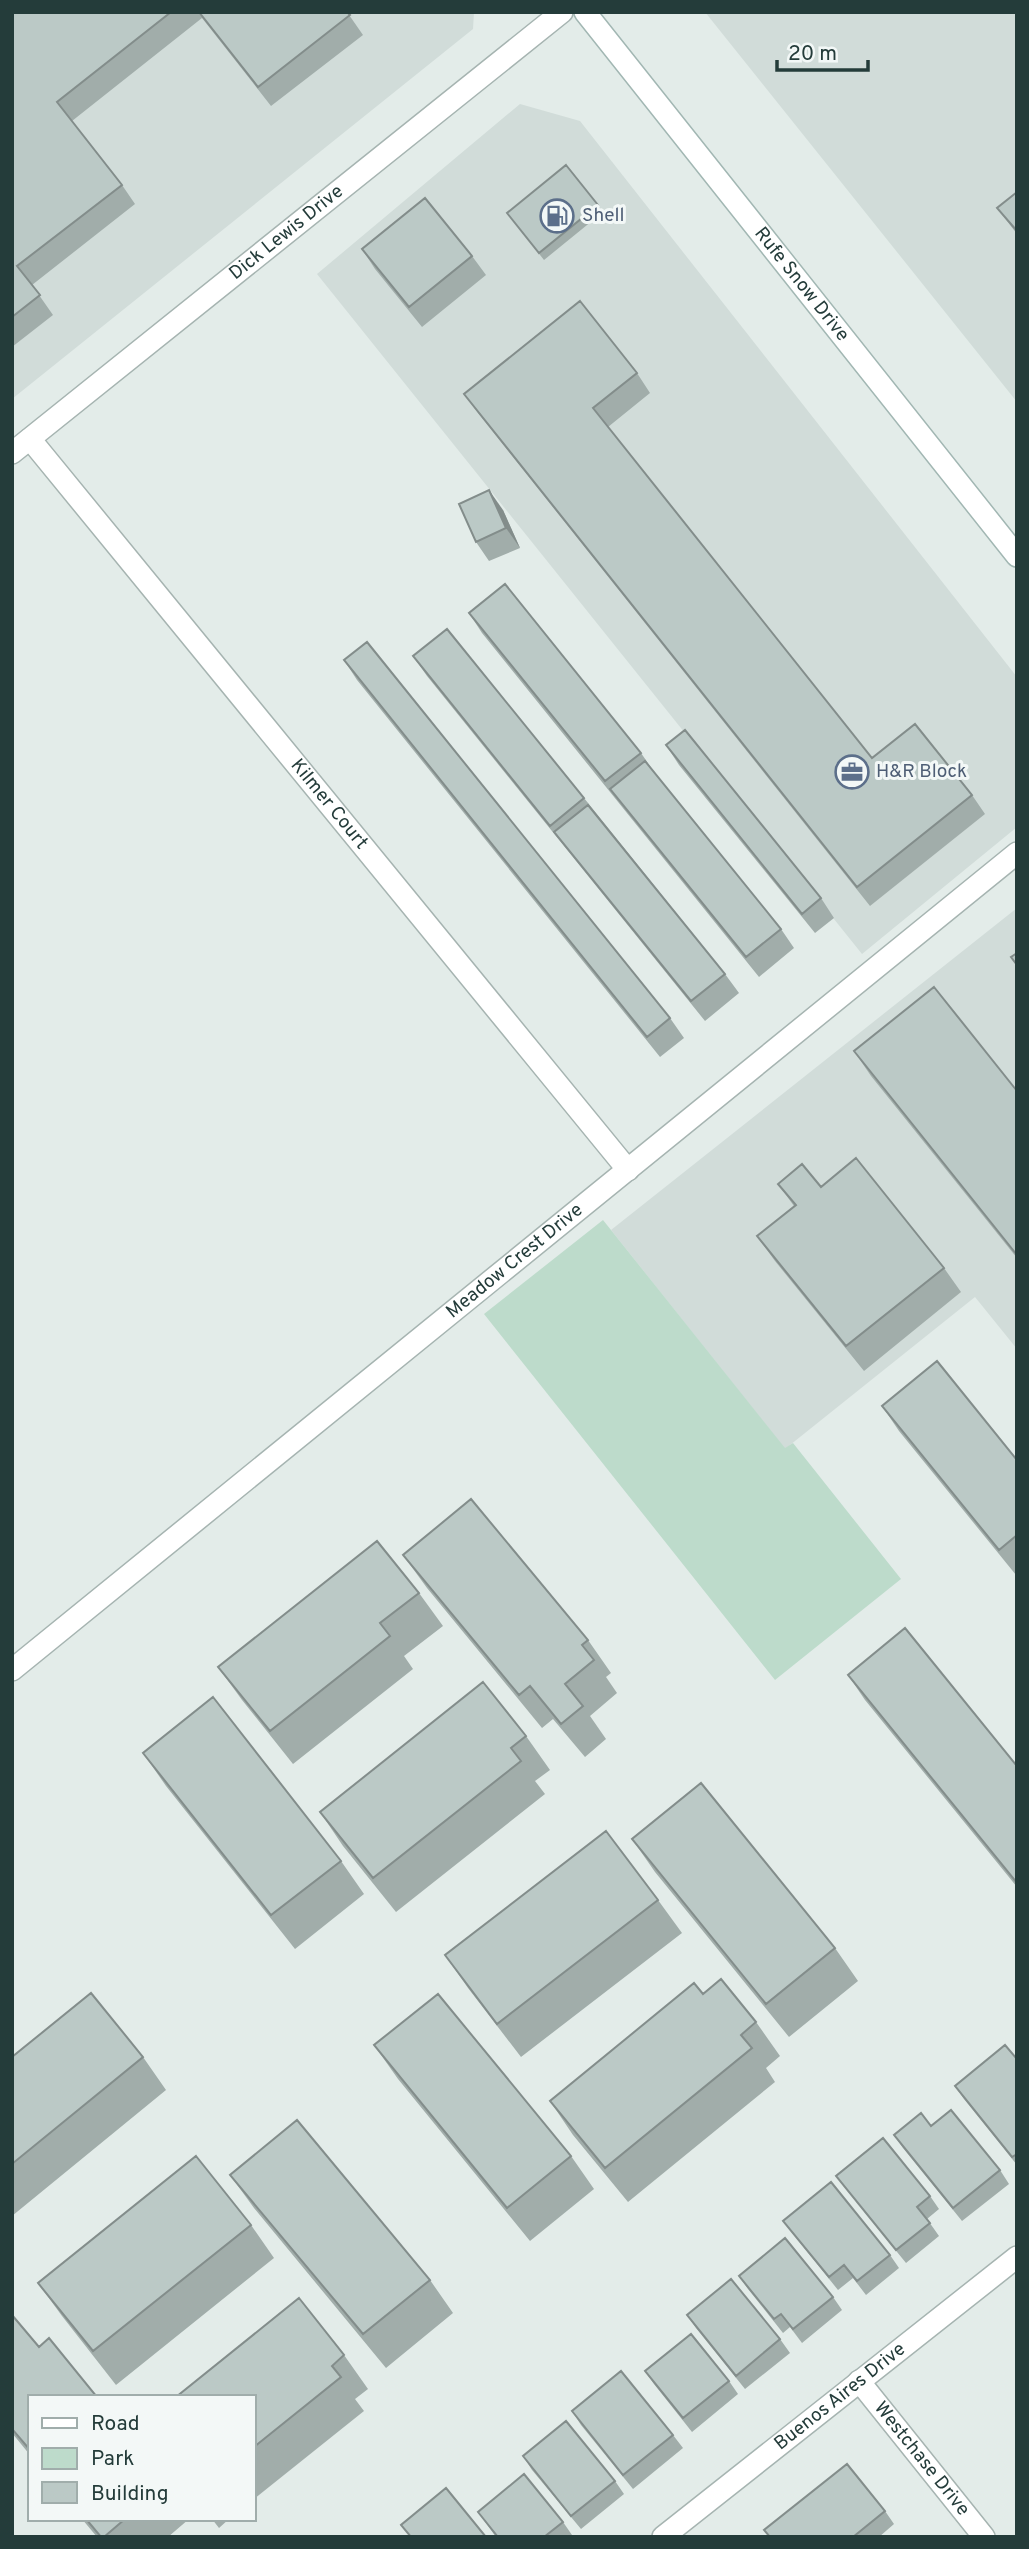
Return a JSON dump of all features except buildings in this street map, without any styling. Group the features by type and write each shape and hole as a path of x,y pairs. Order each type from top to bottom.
{"street":[{"name":"Dick Lewis Drive","path":"12,453 562,12"},
{"name":"Rufe Snow Drive","path":"585,12 1017,556"},
{"name":"Kilmer Court","path":"30,439 628,1170"},
{"name":"Meadow Crest Drive","path":"12,1670 1017,853"},
{"name":"Buenos Aires Drive","path":"663,2537 1017,2257"},
{"name":"Westchase Drive","path":"859,2381 984,2537"}],"shaded area":[{"path":"12,12 474,12 473,29 12,399"},
{"path":"705,12 1017,12 1017,402"},
{"path":"520,104 580,121 1017,677 1017,827 862,954 317,274"},
{"path":"1017,908 1017,1349 975,1297 785,1449 611,1230"}],"green space":[{"path":"603,1220 785,1448 793,1443 901,1579 775,1680 484,1314"}],"place":[{"name":"Shell","path":"557,216"},
{"name":"H&R Block","path":"852,772"}]}
